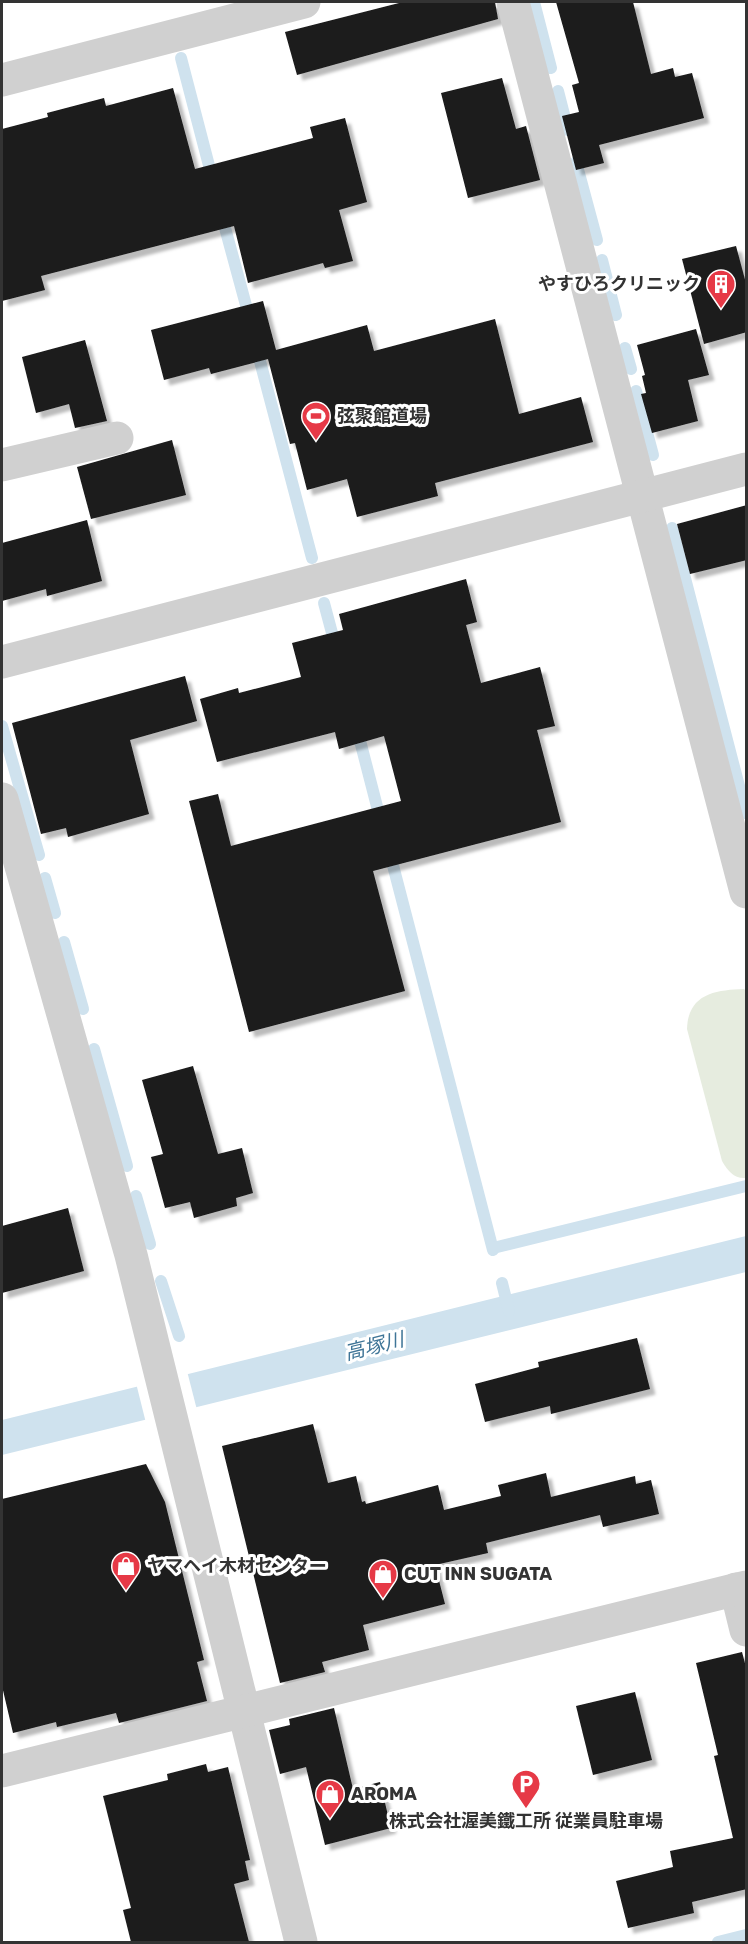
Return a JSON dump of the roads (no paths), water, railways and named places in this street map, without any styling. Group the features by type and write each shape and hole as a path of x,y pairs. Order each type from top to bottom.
{"street":[{"path":"2,80 304,2"},
{"path":"513,2 747,892"},
{"path":"2,465 117,438"},
{"path":"2,662 747,469"},
{"path":"2,799 131,1255 300,1942"},
{"path":"2,1770 741,1588 747,1630"}],"water":[{"name":"高塚川","path":"746,1236 746,1272 2,1455 2,1420"}],"waterway":[{"path":"534,2 551,68"},
{"path":"181,58 213,181"},
{"path":"558,91 568,130"},
{"path":"576,162 597,240"},
{"path":"221,213 250,320"},
{"path":"602,260 616,315"},
{"path":"256,346 312,558"},
{"path":"625,348 631,369"},
{"path":"636,391 653,455"},
{"path":"672,528 746,813"},
{"path":"324,603 336,648"},
{"path":"2,726 39,855"},
{"path":"357,729 381,822"},
{"path":"389,850 493,1250"},
{"path":"45,878 55,913"},
{"path":"64,942 83,1009"},
{"path":"94,1049 127,1166"},
{"path":"493,1248 746,1186"},
{"path":"136,1196 150,1244"},
{"path":"161,1281 179,1336"},
{"path":"502,1283 509,1311"},
{"path":"718,1942 746,1935"}],"place":[{"name":"やすひろクリニック","path":"721,310"},
{"name":"弦聚館道場","path":"316,442"},
{"name":"ヤマヘイ木材センター","path":"126,1592"},
{"name":"CUT INN SUGATA","path":"383,1600"},
{"name":"株式会社渥美鐵工所 従業員駐車場","path":"526,1810"},
{"name":"AROMA","path":"330,1820"}]}
